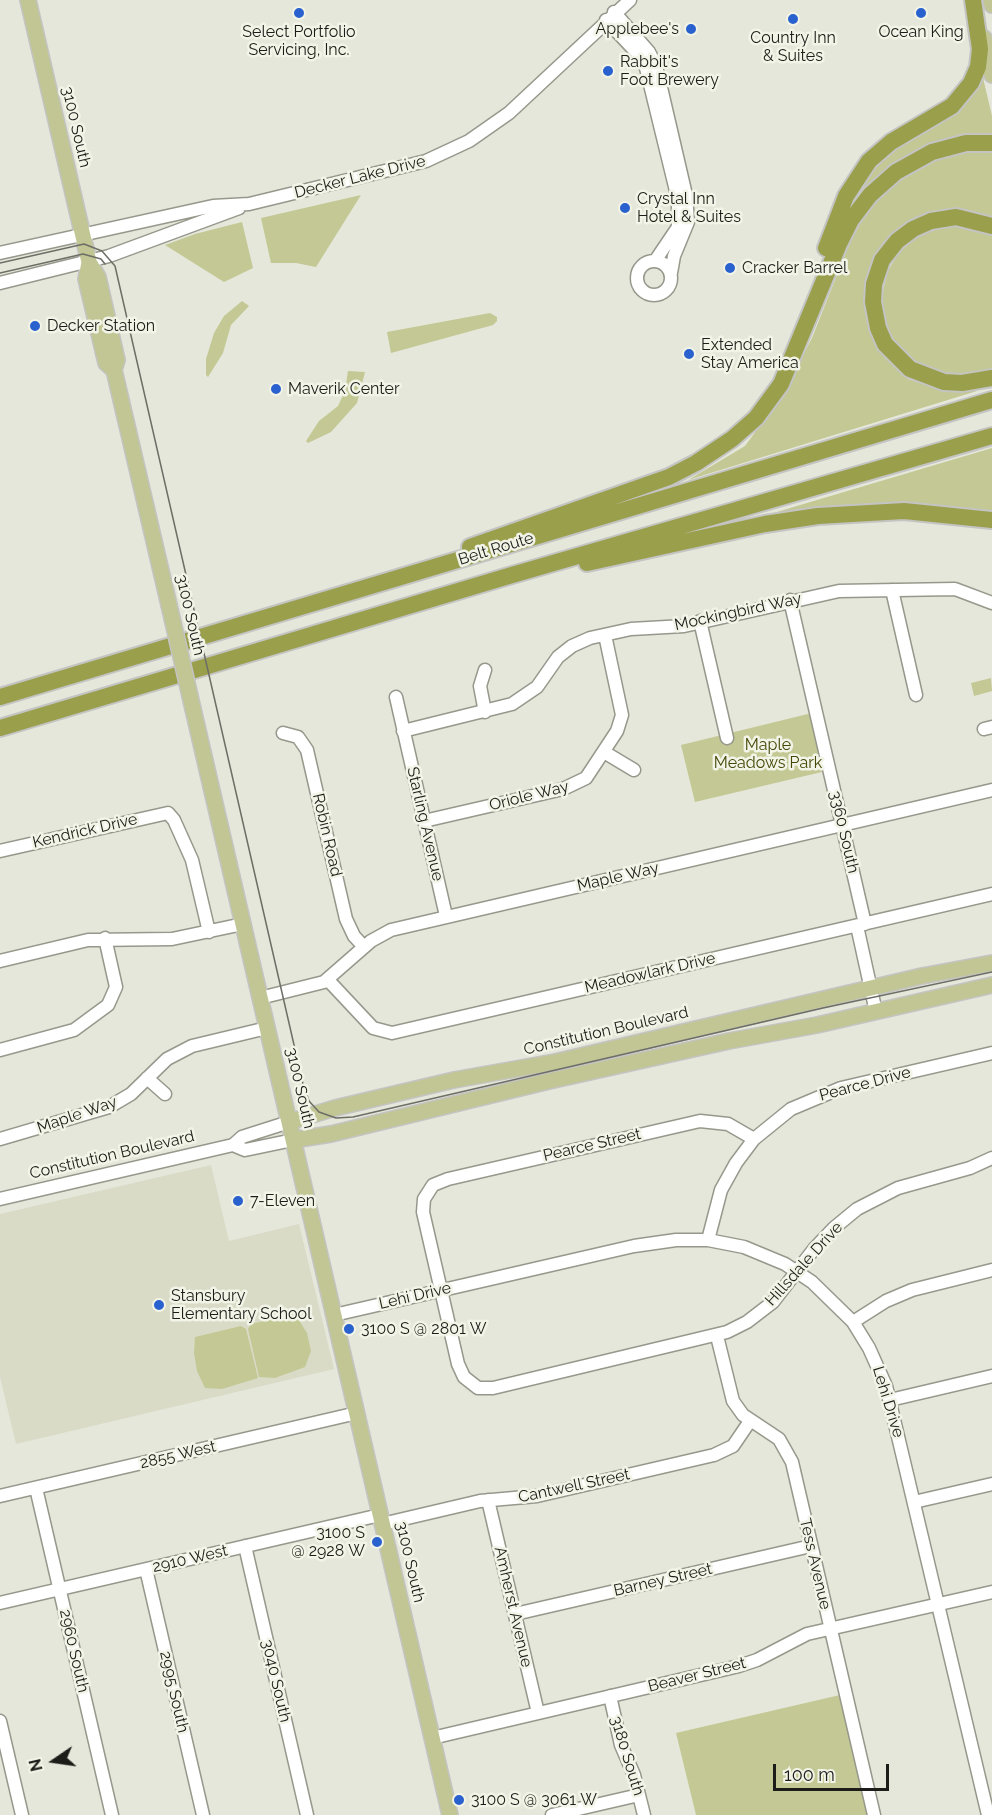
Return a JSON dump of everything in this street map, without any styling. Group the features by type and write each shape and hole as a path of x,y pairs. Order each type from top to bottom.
{"highway":[{"path":"705,458 746,421 776,378 842,205 856,177 883,148 946,110 971,84 978,67 980,49 974,0"},
{"path":"404,577 497,537 669,477 705,458 745,428 778,389 792,362 839,244 851,220 870,195 896,172 923,155 943,148 985,142"},
{"path":"992,226 956,217 931,221 913,229 897,241 882,260 874,284 873,302 881,336 890,351 910,369 944,382 962,383 992,378"},
{"name":"Belt Route","path":"0,697 992,400"},
{"name":"Belt Route","path":"0,728 512,575 992,436"},
{"path":"512,575 619,557 765,524 818,516 904,511 990,520"}],"main road":[{"name":"3100 South","path":"28,0 82,236 89,262 98,277 117,360 114,370 450,1815"},
{"path":"974,0 992,75"},
{"path":"991,0 992,5"},
{"name":"Constitution Boulevard","path":"289,1122 335,1107 454,1080 555,1062 870,988 992,963"},
{"name":"Constitution Boulevard","path":"293,1140 331,1134 729,1041 799,1029 992,985"}],"street":[{"name":"Decker Lake Drive","path":"0,283 89,262 143,246 249,204 388,172 450,151 484,132 508,113 610,16 630,0"},
{"path":"610,16 646,68 678,199 678,227 655,261"},
{"path":"610,16 649,52 656,66 686,195 688,222 674,255 670,285 663,293 653,296 644,292 638,285 638,270 645,263 655,261 665,265 670,273"},
{"name":"Decker Lake Drive","path":"0,253 213,206 249,204"},
{"name":"Mockingbird Way","path":"403,731 485,712 521,699 537,687 564,651 581,642 631,629 676,627 830,592 955,589 992,603"},
{"path":"892,590 916,694"},
{"name":"3360 South","path":"790,600 842,825 876,1012"},
{"path":"700,621 726,738"},
{"name":"Oriole Way","path":"424,822 572,787 586,778 619,726 622,708 605,635"},
{"path":"485,670 480,686 485,712"},
{"name":"Starling Avenue","path":"396,697 446,916"},
{"name":"Robin Road","path":"283,733 298,737 307,750 346,919 354,936 364,947"},
{"path":"604,752 634,770"},
{"name":"Maple Way","path":"260,998 328,980 364,947 392,930 992,790"},
{"name":"Kendrick Drive","path":"0,851 165,813 170,814 192,860 209,932"},
{"name":"Meadowlark Drive","path":"328,980 373,1028 392,1033 992,894"},
{"path":"0,961 105,938 172,939 243,924"},
{"path":"0,1050 74,1030 108,1005 116,987 105,938"},
{"name":"Maple Way","path":"0,1139 109,1107 131,1094 167,1059 192,1046 267,1028"},
{"name":"Pearce Drive","path":"708,1240 720,1190 754,1139 791,1109 823,1094 992,1053"},
{"path":"147,1078 165,1094"},
{"name":"Pearce Street","path":"441,1290 423,1212 424,1199 429,1188 448,1179 700,1121 728,1124 754,1139"},
{"name":"Constitution Boulevard","path":"0,1199 233,1145 242,1137 289,1122"},
{"name":"Constitution Boulevard","path":"233,1145 245,1150 293,1140"},
{"name":"Hillsdale Drive","path":"441,1290 460,1371 473,1386 483,1389 498,1388 717,1336 737,1328 764,1310 781,1293 834,1228 872,1201 898,1188 970,1168 992,1158"},
{"name":"Lehi Drive","path":"334,1315 648,1243 708,1240 759,1252 797,1272 834,1300 853,1322 876,1360 890,1400 988,1815"},
{"path":"853,1322 886,1301 912,1290 992,1270"},
{"name":"Tess Avenue","path":"717,1336 733,1401 750,1421 774,1435 787,1449 874,1815"},
{"path":"890,1400 992,1376"},
{"name":"2855 West","path":"0,1496 357,1413"},
{"name":"Cantwell Street","path":"381,1519 488,1500 529,1498 721,1453 733,1446 750,1421"},
{"path":"914,1502 992,1484"},
{"name":"2960 South","path":"36,1488 112,1815"},
{"name":"Amherst Avenue","path":"488,1500 538,1713"},
{"name":"2910 West","path":"0,1603 245,1546 381,1519"},
{"name":"3040 South","path":"245,1546 307,1815"},
{"name":"Barney Street","path":"515,1614 811,1546"},
{"name":"2995 South","path":"146,1569 203,1815"},
{"name":"Beaver Street","path":"432,1738 748,1664 799,1637 992,1592"},
{"name":"3180 South","path":"610,1696 621,1745 634,1775 644,1815"},
{"path":"0,1721 22,1815"},
{"path":"0,1784 14,1780"},
{"path":"552,1815 639,1795"}],"shaded area":[{"name":"Stansbury Elementary School","path":"211,1165 229,1241 299,1224 334,1369 16,1444 0,1377 0,1214"}],"green space":[{"path":"983,78 992,116 992,136 906,159 835,239 862,176 889,152 971,95"},
{"path":"963,151 992,152 992,221 898,234 866,298 870,332 885,358 908,379 938,389 977,391 688,480 745,446 783,394 812,338 860,217 891,187 926,163"},
{"path":"361,195 316,267 296,263 271,263 261,218"},
{"path":"242,222 253,268 224,282 165,245 195,234"},
{"path":"955,226 970,228 992,236 992,374 965,379 912,367 889,340 879,307 888,271 899,252 916,238 936,229"},
{"path":"242,301 249,306 231,325 223,353 208,377 206,359 214,333 224,316"},
{"path":"490,313 497,317 493,325 391,353 387,332"},
{"path":"348,371 365,372 357,403 331,432 308,443 306,441 319,421 338,406 345,391"},
{"path":"992,448 992,516 771,518 770,514"},
{"path":"991,678 992,691 974,696 971,683"},
{"name":"Maple Meadows Park","path":"812,713 826,771 695,802 681,745"},
{"path":"295,1314 307,1333 311,1351 305,1367 275,1378 259,1377 248,1329 251,1324"},
{"path":"241,1326 246,1329 258,1378 222,1389 205,1388 197,1371 194,1353 195,1337"},
{"path":"840,1695 868,1815 696,1815 676,1733"}],"tram line":[{"path":"0,263 84,244 102,251 115,266 303,1084 309,1101 319,1112 336,1118 353,1117 823,1008 992,972"},
{"path":"0,273 83,254 101,259 105,264"}],"place":[{"name":"Select Portfolio Servicing, Inc.","path":"299,13"},
{"name":"Ocean King","path":"921,13"},
{"name":"Country Inn & Suites","path":"793,19"},
{"name":"Applebee's","path":"691,29"},
{"name":"Rabbit's Foot Brewery","path":"608,71"},
{"name":"Crystal Inn Hotel & Suites","path":"625,208"},
{"name":"Cracker Barrel","path":"730,268"},
{"name":"Decker Station","path":"35,326"},
{"name":"Extended Stay America","path":"689,354"},
{"name":"Maverik Center","path":"276,389"},
{"name":"7-Eleven","path":"238,1201"},
{"name":"Stansbury Elementary School","path":"159,1305"},
{"name":"3100 S @ 2801 W","path":"349,1329"},
{"name":"3100 S @ 2928 W","path":"377,1542"},
{"name":"3100 S @ 3061 W","path":"459,1800"}]}
